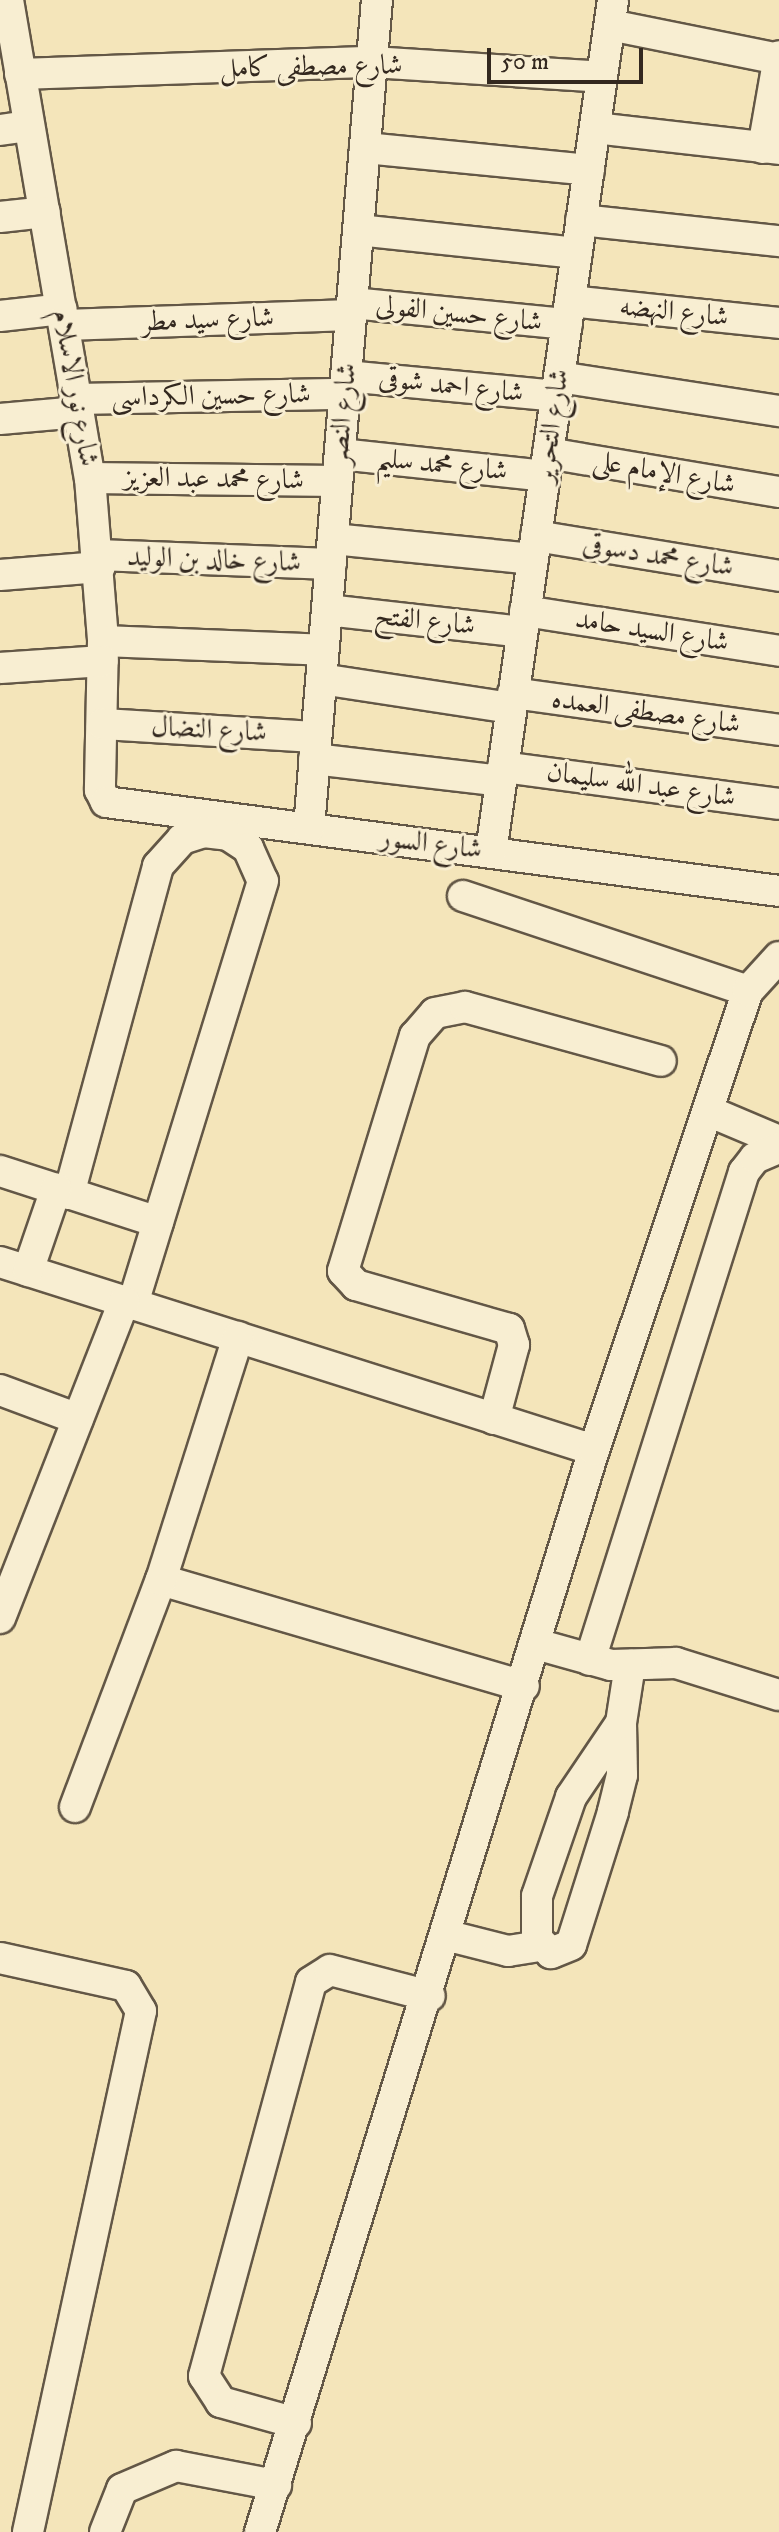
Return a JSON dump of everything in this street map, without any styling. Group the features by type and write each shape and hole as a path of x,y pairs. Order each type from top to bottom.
{"street":[{"name":"شارع النصر","path":"309,828 377,0"},
{"path":"595,128 771,148 779,57 612,13"},
{"name":"شارع التحرير","path":"491,852 612,13"},
{"name":"شارع نور الاسلام","path":"7,16 20,74 15,128 45,212 90,478 99,561 103,651 101,780"},
{"name":"شارع مصطفى كامل","path":"20,74 372,62 602,77"},
{"path":"365,148 589,170"},
{"path":"0,217 45,212"},
{"path":"581,220 779,241"},
{"path":"358,230 577,253"},
{"name":"شارع سيد مطر","path":"0,316 352,309"},
{"name":"شارع حسين الفولى","path":"352,309 568,313"},
{"name":"شارع النهضه","path":"568,313 779,323"},
{"name":"شارع احمد شوقى","path":"345,385 558,387 779,411"},
{"name":"شارع حسين الكرداسى","path":"0,419 78,406 345,385"},
{"name":"شارع محمد سليم","path":"338,468 546,465"},
{"name":"شارع الإمام على","path":"546,465 779,492"},
{"name":"شارع محمد عبد العزيز","path":"90,478 338,468"},
{"name":"شارع محمد دسوقى","path":"332,551 534,548 779,576"},
{"name":"شارع خالد بن الوليد","path":"0,575 99,561 332,551"},
{"name":"شارع الفتح","path":"327,610 524,622"},
{"name":"شارع السيد حامد","path":"524,622 779,651"},
{"name":"شارع مصطفى العمده","path":"0,668 103,651 322,664 512,701 779,730"},
{"name":"شارع النضال","path":"102,724 315,748 502,774"},
{"name":"شارع عبد الله سليمان","path":"502,774 779,804"},
{"name":"شارع السور","path":"101,780 103,798 112,805 779,891"},
{"path":"0,1618 78,1419 128,1303 158,1222 263,881 248,848 228,835 192,834 172,846 158,866 63,1191 14,1266 128,1303 594,1450"},
{"path":"463,896 748,991"},
{"path":"260,2532 449,1936 594,1450 748,991 779,957"},
{"path":"494,1419 514,1345 509,1329 356,1285 343,1271 415,1036 435,1013 465,1007 661,1061"},
{"path":"708,1111 779,1141"},
{"path":"590,1660 744,1172 755,1158 779,1148"},
{"path":"0,1171 158,1222"},
{"path":"75,1807 161,1580 238,1337"},
{"path":"0,1390 78,1419"},
{"path":"161,1580 524,1686"},
{"path":"536,1644 590,1660 630,1665 676,1663 779,1695"},
{"path":"449,1936 508,1951 540,1946 551,1953 571,1945 619,1794 621,1723 630,1665"},
{"path":"540,1946 537,1896 571,1797 621,1723"},
{"path":"0,1958 126,1986 141,2011 28,2532"},
{"path":"296,2423 221,2402 204,2376 311,1982 330,1970 430,1996"},
{"path":"105,2532 122,2489 176,2466 276,2485"}]}
